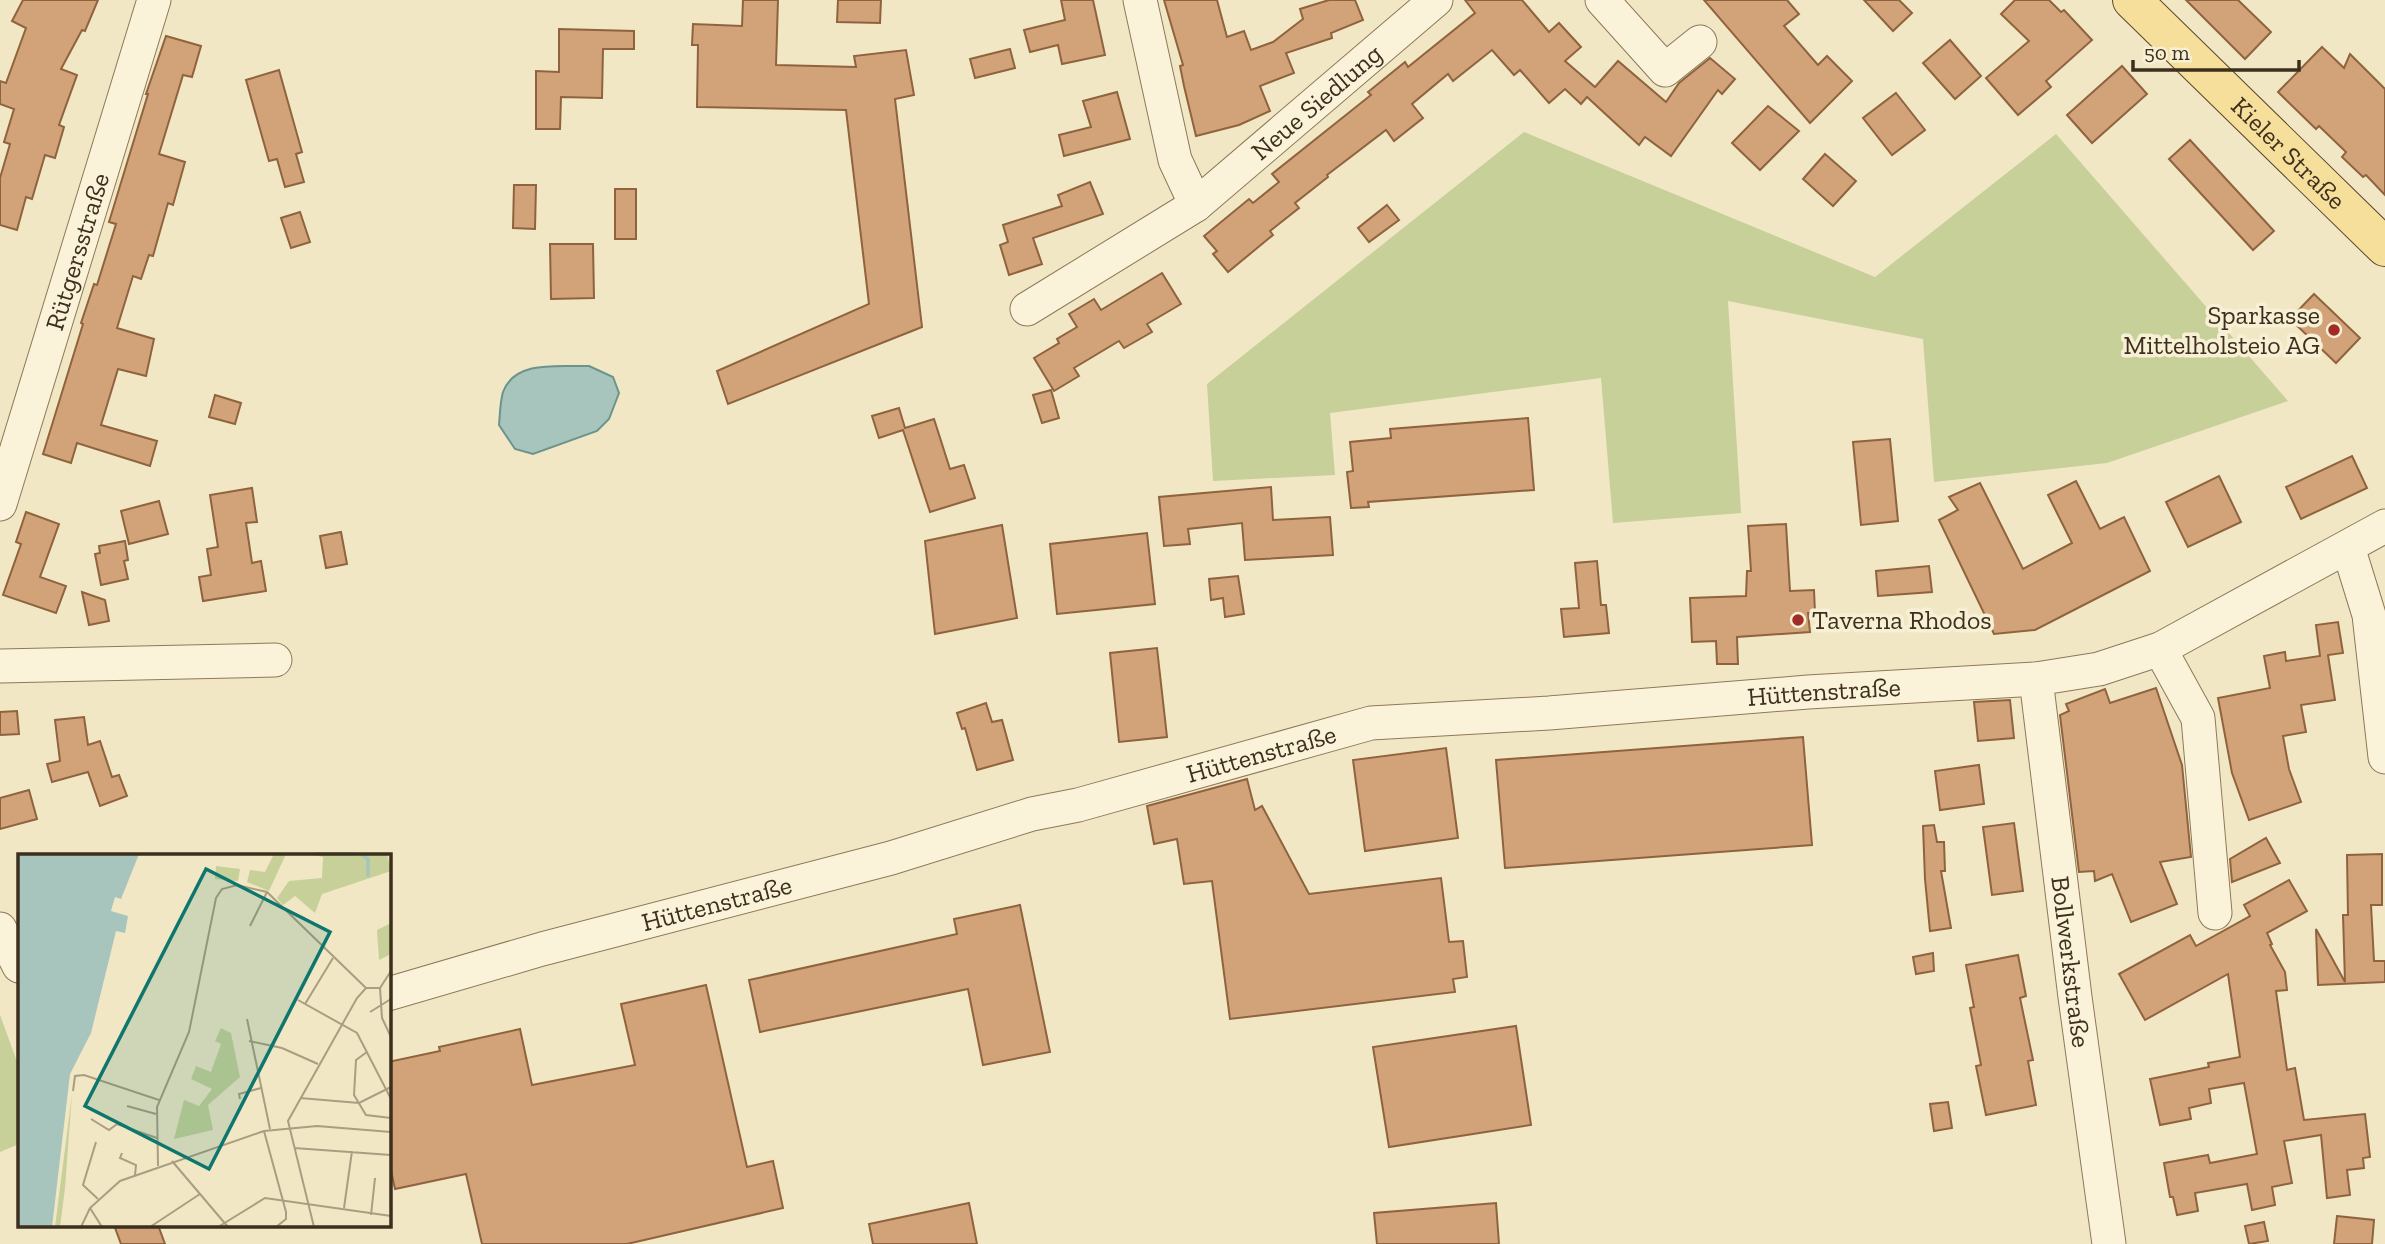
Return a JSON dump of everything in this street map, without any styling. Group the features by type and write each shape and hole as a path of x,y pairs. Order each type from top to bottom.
{"main road":[{"name":"Kieler Straße","path":"2132,0 2385,247"}],"street":[{"name":"Rütgersstraße","path":"0,504 154,0"},
{"path":"1140,0 1175,160 1196,205"},
{"name":"Neue Siedlung","path":"1027,309 1196,205 1436,0"},
{"path":"1602,0 1665,70 1699,42"},
{"name":"Hüttenstraße","path":"390,993 542,949 891,858 1032,814 1079,805 1371,723 2036,678 2099,669 2160,649 2385,526"},
{"path":"2348,547 2369,615 2385,757"},
{"path":"2160,649 2198,718 2215,913"},
{"path":"0,667 275,660"},
{"name":"Bollwerkstraße","path":"2036,678 2075,997 2109,1244"},
{"path":"0,929 18,964"}],"green space":[{"path":"1524,132 1875,277 2056,134 2288,401 2107,463 1934,482 1923,339 1728,301 1741,513 1613,523 1601,378 1330,413 1335,475 1213,481 1207,384"},
{"path":"0,1015 18,1064 18,1144 0,1152"}],"water":[{"path":"589,366 613,377 619,393 609,419 597,431 533,454 515,449 499,425 502,396 509,381 518,374 540,367"}],"building":[{"path":"23,0 98,0 85,31 82,30 61,69 77,75 59,125 64,127 55,158 45,155 32,199 26,197 17,230 0,225 0,178 10,144 4,142 14,109 0,104 0,81 6,83 26,28 12,21"},
{"path":"743,0 778,0 776,65 856,67 854,56 906,50 914,95 895,99 922,327 728,404 717,371 869,304 846,110 697,107 698,45 692,45 693,24 742,26"},
{"path":"838,0 881,0 880,23 837,22"},
{"path":"1061,0 1093,0 1105,55 1062,64 1058,45 1030,52 1024,30 1065,20"},
{"path":"1164,0 1217,0 1227,37 1244,31 1251,50 1273,42 1303,19 1300,9 1329,0 1355,0 1363,20 1331,33 1332,38 1286,53 1294,73 1260,86 1270,111 1239,125 1196,136 1180,66 1183,65"},
{"path":"1465,0 1522,0 1549,32 1559,23 1581,47 1565,61 1595,87 1618,61 1666,102 1679,83 1710,58 1735,79 1722,94 1718,90 1671,156 1645,137 1639,145 1587,97 1581,104 1565,89 1549,103 1520,70 1514,75 1492,50 1453,81 1448,74 1412,104 1423,118 1394,141 1386,130 1327,175 1328,177 1295,203 1299,208 1270,231 1273,235 1228,272 1213,254 1217,251 1204,236 1249,199 1253,203 1279,182 1272,174 1371,95 1368,92 1405,62 1408,67 1475,13"},
{"path":"1704,0 1787,0 1799,14 1784,26 1818,65 1827,56 1852,81 1810,123"},
{"path":"1864,0 1899,0 1912,13 1893,31"},
{"path":"2015,0 2049,0 2061,12 2064,10 2092,40 2046,81 2051,87 2018,115 1986,78 2029,41 2001,14"},
{"path":"2186,0 2238,0 2271,32 2245,59"},
{"path":"559,29 634,31 634,49 603,49 602,98 561,97 560,129 536,129 536,71 559,72"},
{"path":"166,36 201,46 192,77 183,75 159,154 185,162 173,205 168,203 153,256 149,255 141,279 133,276 117,328 154,339 146,376 118,369 101,425 157,441 150,466 77,443 71,463 43,454 83,324 81,323 94,284 97,285 116,224 109,222 146,94"},
{"path":"1950,40 1981,76 1955,99 1923,63"},
{"path":"2322,47 2344,68 2350,54 2385,89 2385,195 2366,175 2363,177 2342,157 2346,152 2319,126 2316,129 2278,92"},
{"path":"1010,49 1015,68 975,78 970,59"},
{"path":"2122,66 2147,94 2092,143 2067,115"},
{"path":"279,70 302,152 296,154 304,182 285,187 277,159 269,161 246,80"},
{"path":"1117,92 1130,139 1064,156 1059,135 1091,127 1083,101"},
{"path":"1896,93 1925,130 1892,155 1863,118"},
{"path":"1768,106 1799,131 1760,170 1732,143"},
{"path":"2190,140 2274,231 2253,250 2169,159"},
{"path":"1825,154 1856,181 1833,206 1803,179"},
{"path":"1090,182 1103,214 1033,238 1042,264 1009,275 1000,245 1008,242 1003,225 1062,206 1058,195"},
{"path":"514,185 536,185 535,229 513,228"},
{"path":"615,189 636,189 636,239 615,239"},
{"path":"1387,205 1399,220 1369,242 1358,228"},
{"path":"300,212 310,242 291,248 281,218"},
{"path":"550,244 593,244 594,298 551,299"},
{"path":"1162,273 1181,304 1147,324 1152,332 1124,348 1119,341 1074,368 1079,376 1054,391 1034,358 1059,343 1057,339 1077,327 1069,314 1094,299 1101,310"},
{"path":"2314,294 2360,338 2336,363 2290,319"},
{"path":"1051,390 1059,418 1042,423 1033,395"},
{"path":"215,395 241,403 235,424 209,417"},
{"path":"899,408 905,428 934,419 950,469 964,465 975,498 930,512 903,430 879,438 872,416"},
{"path":"1528,418 1534,490 1368,502 1369,507 1351,508 1347,472 1353,471 1350,442 1391,438 1390,429"},
{"path":"1890,439 1898,521 1861,525 1853,442"},
{"path":"2352,456 2367,488 2301,519 2286,487"},
{"path":"2219,476 2241,522 2188,547 2166,502"},
{"path":"2076,481 2100,529 2124,517 2150,571 2035,630 1994,634 1939,520 1958,510 1949,497 1980,483 2023,569 2072,543 2048,495"},
{"path":"1271,487 1273,520 1330,517 1333,555 1245,560 1242,523 1188,529 1190,544 1164,546 1159,497"},
{"path":"252,488 257,522 246,523 252,563 261,561 266,591 203,601 199,577 211,575 207,549 218,547 210,495"},
{"path":"159,501 168,534 129,544 121,511"},
{"path":"26,512 59,524 40,577 66,586 56,613 3,595 21,544 16,542"},
{"path":"1786,524 1790,591 1814,590 1815,613 1808,613 1810,632 1737,637 1738,664 1717,664 1716,641 1692,642 1690,598 1746,596 1747,571 1751,571 1748,526"},
{"path":"1002,525 1017,618 935,634 925,541"},
{"path":"341,532 347,564 326,568 320,536"},
{"path":"1147,533 1155,604 1057,614 1050,544"},
{"path":"125,541 128,560 124,561 128,579 101,585 95,554 100,553 99,546"},
{"path":"1597,561 1601,605 1606,605 1609,633 1564,637 1561,609 1579,608 1575,563"},
{"path":"1929,566 1932,592 1878,596 1876,571"},
{"path":"1238,576 1244,614 1225,617 1223,598 1211,600 1209,579"},
{"path":"82,592 105,600 109,621 89,625"},
{"path":"2338,622 2343,653 2328,655 2335,700 2301,705 2306,732 2283,736 2289,769 2301,802 2249,820 2232,773 2218,698 2270,688 2264,656 2285,652 2286,661 2320,656 2316,625"},
{"path":"1157,648 1167,737 1119,742 1110,653"},
{"path":"2156,688 2182,765 2191,857 2160,862 2177,904 2131,922 2112,874 2095,881 2094,871 2079,872 2060,715 2069,711 2066,704 2105,689 2110,703"},
{"path":"2010,700 2014,738 1978,741 1974,702"},
{"path":"986,703 992,722 1002,720 1013,760 977,770 965,728 962,729 957,713"},
{"path":"17,711 19,734 0,735 0,712"},
{"path":"84,717 88,745 100,741 112,777 119,775 127,796 100,806 88,772 52,782 47,764 60,761 55,720"},
{"path":"1803,737 1812,845 1505,868 1496,760"},
{"path":"1446,748 1458,838 1365,851 1353,760"},
{"path":"1979,765 1984,804 1940,810 1935,771"},
{"path":"1247,779 1255,810 1262,806 1309,894 1441,878 1449,942 1463,941 1467,977 1453,979 1455,992 1230,1019 1212,881 1184,884 1177,839 1154,844 1147,806"},
{"path":"29,790 37,819 0,829 0,798"},
{"path":"2014,823 2023,891 1992,895 1983,827"},
{"path":"1934,825 1937,842 1944,842 1945,871 1941,871 1951,928 1930,931 1923,826"},
{"path":"2266,838 2280,863 2232,882 2230,859"},
{"path":"2382,854 2382,905 2371,905 2374,961 2385,961 2385,982 2318,985 2316,929 2345,982 2343,915 2348,915 2347,855"},
{"path":"2289,880 2307,911 2267,933 2272,944 2270,945 2285,972 2287,990 2276,991 2287,1070 2295,1068 2304,1120 2365,1114 2370,1157 2363,1158 2364,1168 2347,1170 2350,1195 2327,1198 2321,1135 2284,1141 2292,1183 2272,1187 2275,1205 2252,1210 2247,1184 2195,1193 2198,1211 2177,1215 2173,1197 2170,1197 2164,1163 2208,1155 2210,1163 2257,1154 2244,1083 2209,1089 2211,1103 2189,1108 2191,1119 2160,1125 2150,1079 2209,1067 2208,1063 2240,1057 2228,974 2145,1020 2119,974 2190,935 2196,946 2250,916 2244,905"},
{"path":"1020,905 1050,1052 983,1065 968,989 760,1032 749,980 957,934 954,919"},
{"path":"1933,953 1934,971 1916,974 1913,957"},
{"path":"2018,955 2026,996 2020,998 2033,1060 2028,1061 2036,1105 1986,1115 1976,1066 1981,1065 1970,1008 1974,1007 1966,965"},
{"path":"706,985 747,1167 773,1161 783,1208 627,1244 482,1244 466,1174 395,1189 390,1166 390,1062 440,1051 439,1047 520,1029 532,1085 635,1065 621,1004"},
{"path":"1516,1026 1531,1125 1389,1147 1373,1047"},
{"path":"1948,1102 1952,1128 1934,1131 1930,1104"},
{"path":"969,1203 977,1244 873,1244 869,1224"},
{"path":"1496,1203 1499,1244 1377,1244 1374,1213"},
{"path":"2337,1216 2374,1220 2372,1244 2334,1244"},
{"path":"2264,1222 2268,1241 2249,1244 2245,1226"},
{"path":"114,1226 158,1226 165,1244 121,1244"}],"place":[{"name":"Sparkasse Mittelholsteio AG","path":"2334,330"},
{"name":"Taverna Rhodos","path":"1798,620"}]}
